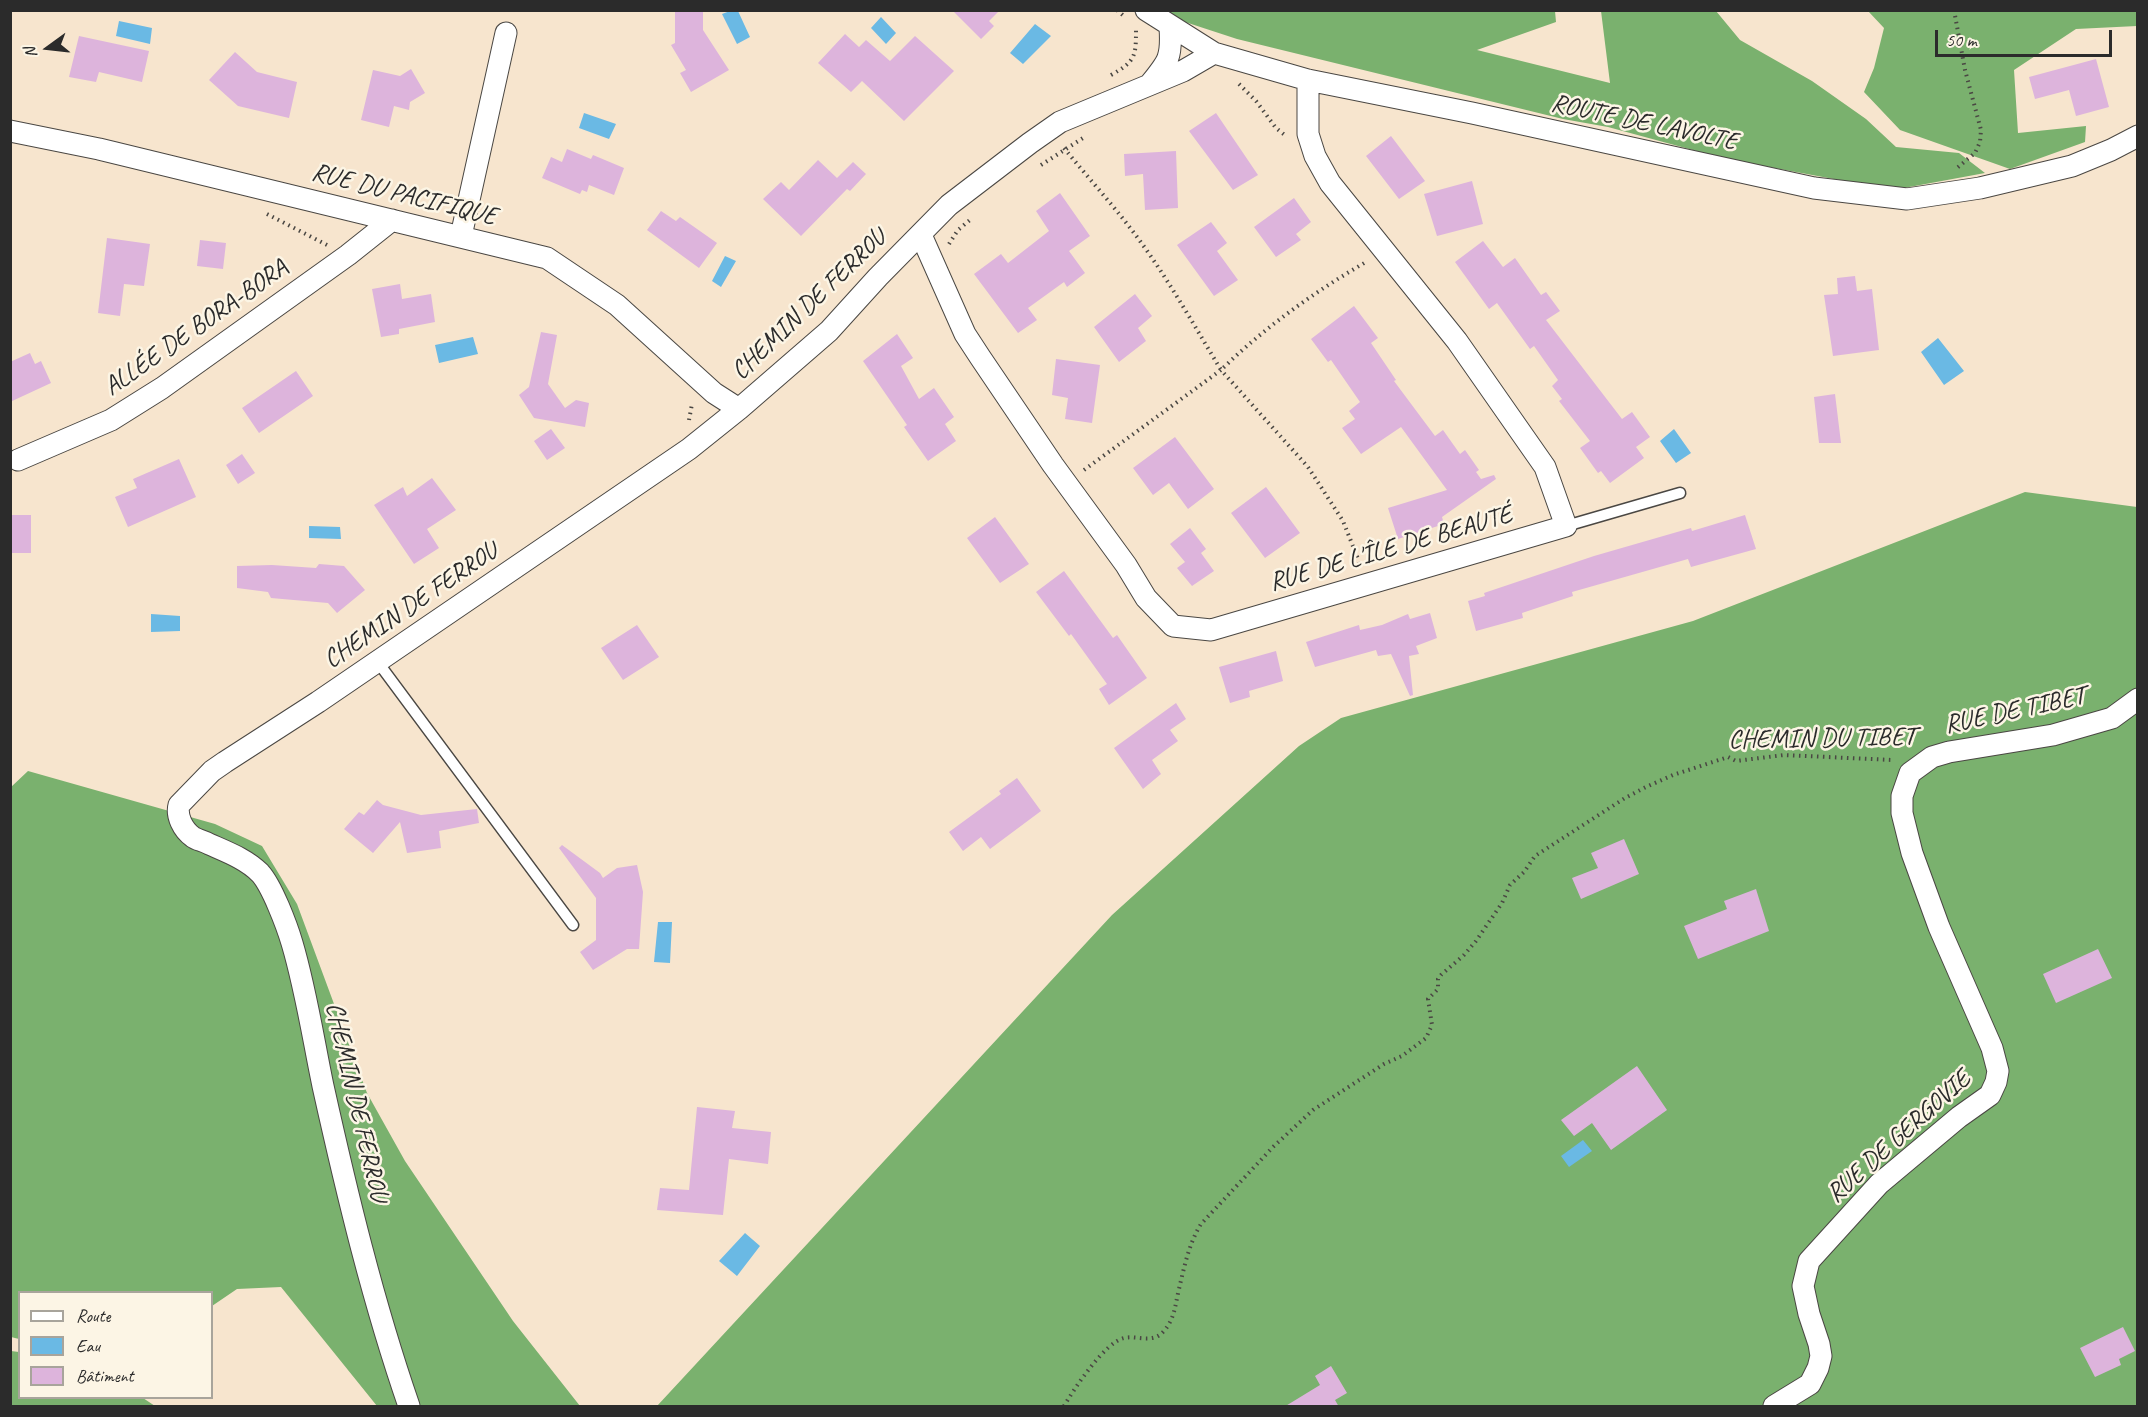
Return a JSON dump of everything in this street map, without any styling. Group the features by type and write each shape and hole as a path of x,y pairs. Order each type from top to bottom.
{"street":[{"name":"ROUTE DE LAVOLTE","path":"1141,19 1170,27 1214,53 1308,80 1472,113 1814,188 1907,199 1980,188 2072,166 2138,136"},
{"path":"1150,84 1163,68 1171,50 1170,27"},
{"path":"461,236 506,33"},
{"name":"CHEMIN DE FERROU","path":"409,1407 387,1341 356,1226 323,1085 299,967 287,927 262,876 242,859 193,837 182,826 178,808 212,771 633,489 689,448 739,409 829,331 949,205 1050,129 1060,122 1195,65 1214,53"},
{"path":"1308,80 1308,134 1315,156 1330,183 1457,341 1545,467 1566,526"},
{"name":"RUE DU PACIFIQUE","path":"10,131 99,149 547,258 618,305 714,393 739,409"},
{"name":"ALLÉE DE BORA-BORA","path":"14,461 111,420 142,401 348,255 393,220"},
{"name":"RUE DE L'ÎLE DE BEAUTÉ","path":"921,235 965,334 1067,484 1126,565 1146,598 1173,626 1211,630 1566,526"},
{"name":"RUE DE TIBET","path":"1932,757 1949,752 2053,735 2112,718 2138,699"},
{"name":"RUE DE GERGOVIE","path":"1774,1407 1810,1384 1821,1356 1803,1286 1809,1261 1879,1184 1959,1117 1990,1095 1996,1082 1998,1071 1992,1048 1927,897 1912,853 1902,813 1902,796 1910,773 1932,757"}],"lane":[{"path":"1566,526 1680,493"},
{"path":"377,662 573,925"}],"path":[{"path":"1947,174 1975,153 1980,141 1981,130 1965,70 1954,10"},
{"path":"1105,78 1126,67 1136,52 1141,19"},
{"path":"1235,79 1256,101 1276,128 1292,141 1311,144"},
{"path":"1050,129 1142,243 1221,370 1308,467 1343,521 1368,584"},
{"path":"1039,166 1092,133"},
{"path":"946,248 958,230 974,217"},
{"path":"1067,484 1221,370 1248,344 1327,285 1385,252"},
{"name":"CHEMIN DU TIBET","path":"1064,1407 1100,1355 1113,1343 1124,1337 1148,1339 1163,1332 1172,1320 1176,1309 1195,1233 1273,1147 1313,1110 1384,1064 1402,1056 1426,1038 1432,1025 1428,999 1438,989 1438,979 1476,941 1502,903 1510,885 1524,872 1535,856 1646,787 1673,775 1728,757 1736,760 1784,755 1894,760"}],"green space":[{"path":"1167,11 1555,11 1556,22 1477,50 1610,83 1601,11 1716,11 1740,40 1812,81 1866,119 1896,147 1959,153 1985,173 1893,190 1726,159 1608,127 1563,119 1237,39 1182,21"},
{"path":"1868,11 2137,11 2137,26 2076,29 2014,70 2018,133 2086,126 2085,142 2010,169 1900,130 1864,92 1874,68 1884,28"},
{"path":"2025,492 2137,507 2137,1406 657,1406 1112,915 1299,746 1341,718 1693,621"},
{"path":"28,771 215,824 262,846 297,904 367,1093 405,1161 513,1321 580,1406 377,1406 281,1287 237,1289 213,1305 213,1291 18,1291 18,1339 11,1337 10,788"},
{"path":"11,1351 18,1352 18,1399 144,1399 155,1406 11,1406"}],"water":[{"path":"738,11 750,37 737,44 722,14"},
{"path":"881,17 896,33 886,44 871,28"},
{"path":"119,21 152,28 150,44 116,36"},
{"path":"1035,24 1051,36 1023,64 1010,53"},
{"path":"584,113 616,124 609,139 579,128"},
{"path":"725,256 736,261 721,287 712,281"},
{"path":"473,337 478,354 439,363 435,345"},
{"path":"1938,338 1964,371 1944,385 1921,352"},
{"path":"1674,429 1691,453 1676,463 1660,441"},
{"path":"309,526 340,527 341,539 309,538"},
{"path":"151,614 180,616 180,631 151,632"},
{"path":"658,922 672,922 670,963 654,962"},
{"path":"1583,1140 1592,1151 1569,1167 1561,1156"},
{"path":"745,1233 760,1246 737,1276 719,1261"}],"building":[{"path":"675,10 703,10 703,30 729,70 691,92 680,73 686,70 671,45 675,43"},
{"path":"952,10 1000,10 989,21 994,26 981,39"},
{"path":"845,34 859,47 866,40 890,61 915,36 954,71 904,121 862,81 851,92 818,63"},
{"path":"79,36 149,51 142,82 99,72 96,82 69,77"},
{"path":"235,52 257,72 297,82 289,118 238,106 209,80"},
{"path":"2096,59 2109,107 2076,116 2069,90 2035,99 2029,77"},
{"path":"411,69 425,93 410,102 409,110 394,106 389,127 361,120 373,70 400,76"},
{"path":"1216,113 1258,175 1233,190 1189,131"},
{"path":"1391,136 1425,181 1399,199 1366,156"},
{"path":"567,149 591,159 593,155 624,168 614,195 589,185 587,192 582,190 580,194 542,178 551,157 562,162"},
{"path":"1176,151 1178,208 1145,210 1143,174 1125,176 1124,154"},
{"path":"818,160 837,178 853,162 866,174 850,191 847,189 801,236 763,199 781,182 789,190"},
{"path":"1472,181 1483,224 1437,236 1424,194"},
{"path":"1060,193 1090,236 1069,251 1085,273 1067,287 1064,282 1028,308 1037,320 1018,333 974,274 1001,254 1008,263 1049,231 1036,211"},
{"path":"1294,198 1311,222 1296,234 1301,240 1276,257 1254,227"},
{"path":"661,211 676,221 680,217 717,243 699,268 647,230"},
{"path":"1211,222 1227,243 1217,251 1238,280 1214,296 1177,245"},
{"path":"107,238 150,244 144,286 124,284 120,316 98,313"},
{"path":"200,240 226,243 223,269 197,266"},
{"path":"1483,241 1503,267 1515,258 1541,295 1546,292 1560,311 1546,320 1622,419 1632,412 1650,437 1636,447 1644,458 1610,483 1601,471 1598,473 1580,448 1590,441 1559,401 1562,399 1552,386 1558,380 1534,346 1530,349 1497,303 1489,309 1455,262"},
{"path":"1855,276 1857,291 1872,289 1879,350 1833,356 1824,295 1838,294 1837,278"},
{"path":"400,284 402,299 431,294 435,322 399,329 399,334 381,337 372,289"},
{"path":"1135,294 1152,316 1138,328 1146,341 1119,362 1094,327"},
{"path":"1354,306 1378,338 1371,343 1396,380 1394,381 1435,436 1443,430 1460,454 1465,450 1479,470 1476,472 1481,479 1494,475 1496,479 1442,517 1444,524 1398,539 1388,508 1447,490 1401,427 1361,454 1342,428 1355,419 1349,411 1360,402 1331,360 1328,362 1311,339"},
{"path":"541,332 557,335 548,384 565,408 576,400 589,403 585,427 534,418 519,395 529,387"},
{"path":"897,334 913,358 901,366 919,399 934,388 954,417 945,424 956,441 928,461 904,427 907,425 863,361"},
{"path":"30,353 35,364 41,361 51,383 10,402 10,362"},
{"path":"1056,359 1100,365 1092,423 1065,419 1068,398 1052,395"},
{"path":"296,371 313,396 259,433 242,408"},
{"path":"1835,394 1841,443 1819,443 1814,397"},
{"path":"551,429 565,448 547,460 534,441"},
{"path":"1175,437 1214,489 1188,509 1169,483 1153,495 1133,468"},
{"path":"242,454 255,473 238,484 226,465"},
{"path":"179,459 196,497 128,527 115,497 137,488 133,479"},
{"path":"432,478 456,510 427,529 439,548 414,564 374,505 403,487 407,496"},
{"path":"1266,487 1300,533 1265,558 1231,513"},
{"path":"11,515 31,515 31,553 10,553"},
{"path":"1745,515 1756,549 1691,567 1688,559 1572,592 1573,596 1522,613 1523,618 1476,631 1468,601 1485,596 1484,593 1594,556"},
{"path":"995,517 1029,564 1000,583 967,538"},
{"path":"1190,528 1206,549 1201,553 1214,571 1192,586 1177,568 1185,562 1170,544"},
{"path":"319,564 344,566 365,590 337,613 328,603 271,598 268,592 237,588 237,566 272,565 316,568"},
{"path":"1064,571 1113,638 1117,635 1147,678 1109,705 1099,689 1107,684 1071,634 1069,636 1036,592"},
{"path":"1430,613 1437,638 1416,646 1419,654 1409,656 1413,695 1410,696 1391,654 1378,656 1376,650 1315,667 1306,642 1359,625 1360,630 1382,625 1408,614 1410,619"},
{"path":"637,625 659,657 623,680 601,648"},
{"path":"1276,651 1283,681 1249,691 1250,697 1230,703 1219,667"},
{"path":"1176,703 1186,719 1170,730 1178,741 1152,760 1161,774 1143,789 1114,748"},
{"path":"1017,778 1041,811 990,849 981,837 963,851 949,832 1001,794 999,791"},
{"path":"377,800 383,805 421,815 477,809 479,823 439,831 441,848 407,853 400,822 373,853 344,829 359,812 364,815"},
{"path":"1624,839 1639,874 1581,899 1572,878 1598,868 1591,853"},
{"path":"562,845 600,873 603,878 617,868 637,865 643,892 639,949 627,949 593,970 580,952 596,940 596,898 559,848"},
{"path":"1756,889 1769,931 1698,959 1684,926 1727,909 1724,901"},
{"path":"2098,949 2112,978 2056,1003 2043,974"},
{"path":"1637,1066 1667,1110 1611,1150 1592,1123 1574,1136 1561,1120"},
{"path":"697,1107 735,1111 732,1128 771,1132 768,1164 729,1159 723,1215 657,1210 660,1188 689,1190"},
{"path":"2123,1327 2135,1351 2119,1359 2121,1365 2095,1377 2080,1348"},
{"path":"1331,1366 1347,1393 1335,1400 1339,1407 1284,1407 1320,1385 1315,1376"}]}
